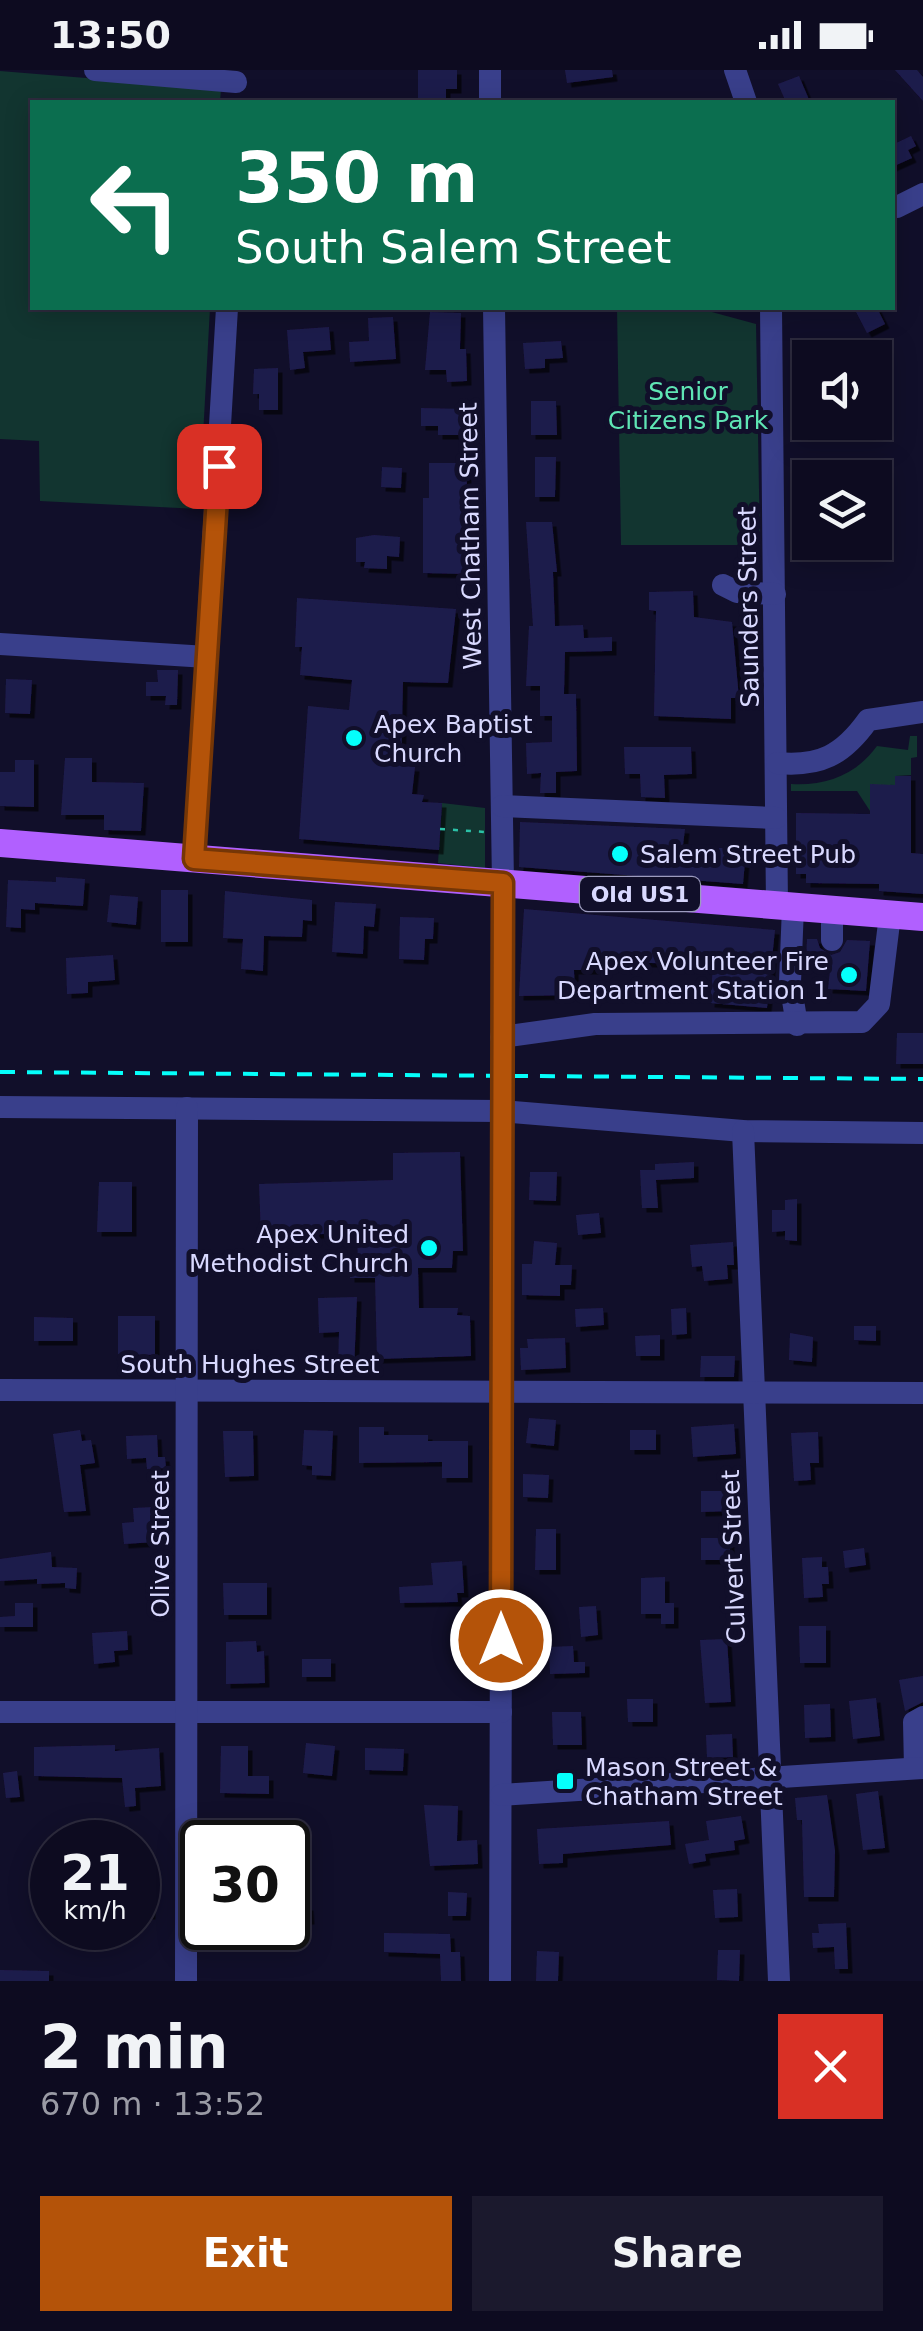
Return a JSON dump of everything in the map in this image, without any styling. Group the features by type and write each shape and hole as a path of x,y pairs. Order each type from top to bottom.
{"main road":[{"path":"0,843 503,883"},
{"name":"Old US1","path":"503,883 923,917"}],"street":[{"path":"95,70 237,85"},
{"path":"490,70 490,100"},
{"path":"735,70 745,100"},
{"path":"897,207 923,194"},
{"path":"194,859 227,310"},
{"name":"West Chatham Street","path":"494,310 503,883 500,1981"},
{"name":"Saunders Street","path":"771,310 776,818 797,1025"},
{"path":"724,585 736,592 775,594"},
{"path":"0,644 207,656"},
{"path":"776,764 805,766 826,760 847,746 868,720 923,712"},
{"path":"502,806 776,818"},
{"path":"832,910 832,940"},
{"path":"501,1038 595,1024 850,1024 877,1010 890,914"},
{"path":"0,1106 500,1111 742,1131 923,1134"},
{"name":"Olive Street","path":"186,1981 187,1108"},
{"name":"Culvert Street","path":"742,1131 779,1981"},
{"name":"South Hughes Street","path":"0,1390 923,1393"},
{"path":"0,1712 500,1712"},
{"path":"501,1795 919,1768 914,1722 923,1717"}],"path":[{"path":"440,829 486,832"}],"green space":[{"path":"0,71 221,89 220,100 30,100 30,310 210,310 199,509 40,501 39,441 0,439"},
{"name":"Senior Citizens Park","path":"617,310 704,310 756,324 760,545 621,545"},
{"path":"910,736 917,736 917,757 911,758 911,775 895,776 895,802 885,785 870,785 872,814 857,791 791,791 791,784 839,777 860,764 877,746 908,750"},
{"path":"442,803 485,808 485,868 438,863"}],"building":[{"path":"418,70 457,70 457,89 446,89 446,100 418,100"},
{"path":"565,70 612,70 613,77 567,83"},
{"path":"895,70 917,70 923,77 923,101"},
{"path":"799,76 809,100 785,100 778,84"},
{"path":"911,136 916,146 908,150 912,158 895,166 895,144"},
{"path":"855,310 878,310 885,324 867,333"},
{"path":"430,312 461,313 460,349 466,349 467,381 447,382 446,370 425,370"},
{"path":"393,317 396,359 350,362 349,342 369,341 368,318"},
{"path":"329,327 331,350 303,352 305,368 290,370 287,330"},
{"path":"561,341 563,358 545,359 545,368 525,369 523,343"},
{"path":"278,368 278,410 259,410 259,394 253,394 254,369"},
{"path":"531,401 556,401 557,435 531,435"},
{"path":"421,408 464,409 463,435 438,435 438,426 421,426"},
{"path":"535,457 556,457 555,497 535,497"},
{"path":"429,463 467,463 466,574 423,573 423,498 429,498"},
{"path":"382,467 402,468 401,488 381,487"},
{"path":"526,522 552,522 557,572 553,572 555,626 583,625 584,638 612,637 612,651 565,652 564,694 576,694 577,771 556,772 556,793 540,793 541,773 527,774 526,743 552,742 552,716 540,716 540,686 526,686 529,626 533,626"},
{"path":"400,537 399,557 387,556 387,569 364,568 365,562 356,562 356,538"},
{"path":"693,591 694,617 732,622 739,698 731,698 731,719 654,716 656,611 649,610 649,592"},
{"name":"Apex Baptist Church","path":"297,598 456,609 448,683 403,682 401,766 415,767 412,794 424,795 422,802 442,803 439,850 299,839 308,706 349,710 352,680 300,675 302,647 295,647"},
{"path":"157,670 178,670 177,705 165,705 166,696 146,696 146,682 158,682"},
{"path":"6,679 32,680 30,714 5,713"},
{"path":"624,747 691,747 692,774 664,775 665,798 641,797 640,774 625,774"},
{"path":"65,758 92,758 92,782 144,783 141,831 104,830 104,815 61,815"},
{"path":"15,760 34,760 34,807 0,806 0,772 15,772"},
{"path":"895,776 911,776 911,853 923,854 923,894 879,891 879,884 806,883 806,874 796,874 796,813 870,814 870,784 895,785"},
{"path":"520,822 685,829 683,845 746,850 743,884 519,867"},
{"path":"56,877 85,879 83,906 35,903 35,910 21,909 21,928 6,927 8,880 56,882"},
{"path":"161,890 188,890 188,942 161,942"},
{"path":"225,891 312,900 312,921 303,920 302,937 264,936 263,971 241,969 243,939 223,938"},
{"path":"110,895 138,897 136,925 107,922"},
{"path":"335,902 376,904 374,927 364,926 363,954 332,952"},
{"path":"524,909 775,930 767,1008 710,1003 713,967 675,964 604,961 603,970 574,970 575,995 519,996"},
{"path":"400,917 434,918 433,939 425,939 424,960 399,959"},
{"name":"Apex Volunteer Fire Department Station 1","path":"807,939 817,939 820,948 831,955 840,952 847,940 870,941 866,991 828,989 831,961 806,960"},
{"path":"113,955 115,980 88,982 88,993 67,994 66,958"},
{"path":"897,1033 923,1033 923,1064 896,1064"},
{"path":"460,1152 463,1251 453,1251 452,1268 418,1268 419,1308 458,1308 457,1315 470,1316 471,1356 377,1359 375,1278 350,1278 350,1264 358,1264 357,1233 261,1236 259,1184 393,1180 393,1153"},
{"path":"694,1162 694,1178 656,1180 658,1208 642,1208 640,1170 655,1170 655,1164"},
{"path":"530,1172 557,1172 556,1201 529,1200"},
{"path":"99,1182 132,1182 132,1232 97,1232"},
{"path":"797,1199 797,1241 785,1240 785,1231 772,1232 772,1210 785,1210 785,1200"},
{"path":"599,1213 601,1233 578,1235 576,1215"},
{"path":"534,1241 557,1243 555,1265 572,1265 571,1285 560,1285 560,1296 522,1295 522,1264 532,1264"},
{"path":"733,1242 734,1265 727,1265 728,1279 704,1281 702,1266 692,1267 690,1245"},
{"path":"357,1297 354,1370 338,1370 339,1332 319,1333 318,1298"},
{"path":"603,1308 604,1325 576,1327 575,1309"},
{"path":"686,1308 687,1334 672,1335 671,1309"},
{"path":"118,1316 155,1316 155,1355 118,1354"},
{"path":"34,1317 73,1318 73,1341 34,1341"},
{"path":"854,1326 876,1326 876,1341 854,1340"},
{"path":"790,1333 813,1337 812,1362 789,1360"},
{"path":"660,1335 660,1356 636,1356 635,1336"},
{"path":"565,1338 566,1368 521,1370 520,1348 528,1348 527,1339"},
{"path":"701,1356 735,1356 734,1377 700,1377"},
{"path":"529,1418 556,1420 554,1446 526,1443"},
{"path":"734,1424 736,1454 693,1457 691,1427"},
{"path":"359,1427 384,1427 384,1435 428,1435 428,1441 468,1441 468,1478 442,1478 442,1462 359,1463"},
{"path":"80,1430 82,1441 91,1440 95,1463 80,1465 86,1511 64,1512 53,1434"},
{"path":"304,1430 333,1431 331,1476 312,1475 312,1466 302,1465"},
{"path":"630,1430 656,1430 656,1450 630,1450"},
{"path":"223,1431 253,1431 254,1476 225,1477"},
{"path":"818,1432 819,1463 810,1463 811,1480 794,1481 791,1433"},
{"path":"157,1435 158,1457 165,1457 166,1468 147,1469 146,1458 127,1459 126,1436"},
{"path":"523,1474 549,1475 548,1498 523,1497"},
{"path":"701,1491 731,1491 732,1511 701,1512"},
{"path":"154,1507 156,1542 124,1544 122,1523 134,1522 133,1508"},
{"path":"536,1529 556,1529 556,1570 535,1570"},
{"path":"701,1538 730,1538 730,1560 701,1560"},
{"path":"864,1548 866,1565 845,1568 843,1551"},
{"path":"51,1552 52,1567 77,1568 76,1589 65,1588 65,1583 37,1584 37,1579 0,1581 0,1559"},
{"path":"822,1557 822,1567 828,1567 829,1584 822,1584 823,1597 804,1598 802,1558"},
{"path":"462,1561 464,1593 457,1593 458,1602 400,1603 399,1587 433,1585 431,1563"},
{"path":"665,1577 665,1603 674,1603 674,1624 661,1624 661,1614 641,1614 641,1578"},
{"path":"223,1583 267,1583 267,1615 224,1615"},
{"path":"15,1603 33,1603 33,1627 0,1627 0,1617 15,1616"},
{"path":"596,1606 598,1635 581,1637 579,1607"},
{"path":"799,1626 826,1626 826,1663 800,1663"},
{"path":"127,1631 128,1650 114,1651 115,1662 94,1664 92,1633"},
{"path":"727,1639 731,1702 705,1703 700,1640"},
{"path":"256,1641 257,1652 264,1651 265,1683 226,1684 226,1642"},
{"path":"573,1646 574,1662 585,1662 585,1673 550,1674 549,1647"},
{"path":"302,1659 331,1659 331,1677 302,1677"},
{"path":"923,1676 923,1702 905,1711 899,1680"},
{"path":"876,1698 880,1736 853,1739 849,1701"},
{"path":"627,1699 653,1699 653,1722 628,1722"},
{"path":"830,1704 831,1737 805,1738 804,1705"},
{"path":"552,1712 581,1712 582,1745 553,1745"},
{"path":"732,1734 733,1757 707,1758 706,1735"},
{"path":"306,1743 335,1746 332,1776 303,1773"},
{"path":"115,1745 115,1751 159,1748 161,1786 135,1788 136,1806 125,1807 122,1778 34,1776 34,1747"},
{"path":"221,1746 248,1746 248,1776 269,1776 269,1794 220,1793"},
{"path":"365,1748 404,1749 403,1771 365,1770"},
{"path":"17,1771 20,1797 6,1798 3,1773"},
{"path":"878,1791 885,1848 863,1850 856,1794"},
{"path":"827,1795 835,1851 834,1897 804,1897 802,1820 797,1820 795,1798"},
{"path":"424,1805 458,1806 457,1841 477,1840 478,1864 430,1866"},
{"path":"741,1816 745,1839 734,1841 735,1850 705,1854 706,1861 689,1864 685,1844 709,1840 706,1821"},
{"path":"669,1821 671,1845 563,1854 563,1863 539,1864 537,1829"},
{"path":"737,1889 738,1917 715,1918 713,1890"},
{"path":"448,1892 467,1893 466,1916 448,1916"},
{"path":"846,1923 848,1969 835,1969 834,1947 813,1948 812,1933 819,1933 818,1924"},
{"path":"384,1933 450,1934 451,1952 460,1952 461,1981 441,1981 440,1954 384,1952"},
{"path":"718,1950 740,1950 739,1981 717,1980"},
{"path":"537,1951 559,1952 558,1981 536,1981"},
{"path":"0,1970 49,1971 49,1981 0,1981"}],"railway":[{"path":"0,1072 923,1079"}],"place":[{"name":"Apex Baptist Church","path":"354,738"},
{"name":"Salem Street Pub","path":"620,854"},
{"name":"Apex Volunteer Fire Department Station 1","path":"849,975"},
{"name":"Apex United Methodist Church","path":"429,1248"},
{"name":"Mason Street & Chatham Street","path":"565,1781"}],"route":[{"path":"219,466 194,859 503,883 501,1640"}]}
